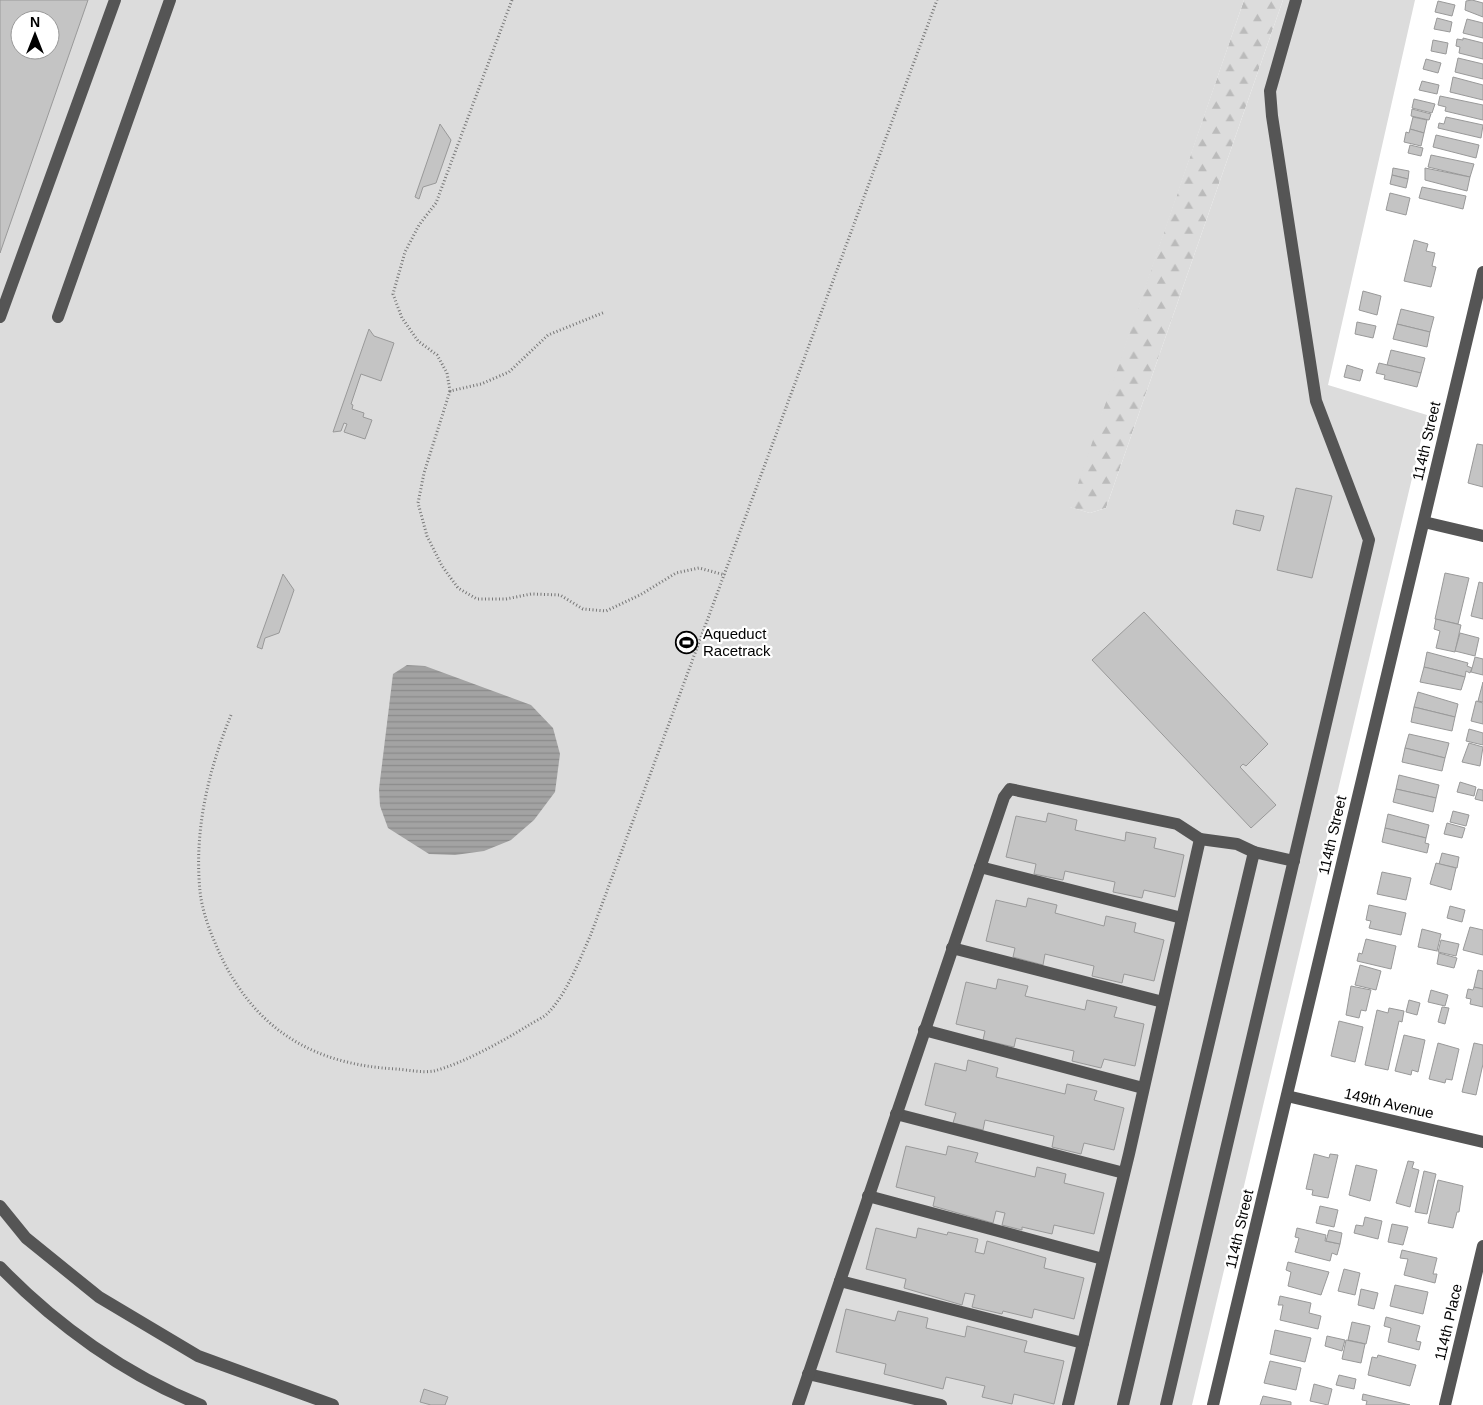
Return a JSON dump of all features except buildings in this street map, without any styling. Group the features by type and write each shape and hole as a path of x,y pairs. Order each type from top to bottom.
{"street":[{"path":"0,317 116,0"},
{"path":"58,317 170,0"},
{"path":"1166,1405 1369,540 1316,401 1272,116 1270,91 1296,0"},
{"name":"114th Street","path":"1213,1405 1483,272"},
{"path":"1424,522 1483,536"},
{"path":"798,1405 952,948 1004,797 1010,788 1177,824 1200,839 1237,844 1254,852 1294,861"},
{"path":"1068,1405 1124,1173 1200,839"},
{"path":"1123,1405 1254,852"},
{"path":"980,867 1182,918"},
{"path":"952,948 1163,1002"},
{"path":"924,1030 1143,1088"},
{"name":"149th Avenue","path":"1287,1096 1483,1142"},
{"path":"896,1114 1124,1173"},
{"path":"868,1196 1103,1259"},
{"path":"0,1206 26,1238 99,1297 198,1356 334,1405"},
{"name":"114th Place","path":"1445,1405 1483,1246"},
{"path":"1,1270 49,1313 98,1349 164,1390 201,1405"},
{"path":"840,1282 1083,1343"},
{"path":"808,1374 941,1405"}],"path":[{"path":"512,0 436,203 419,225 405,252 393,294 402,318 418,341 437,355 447,373 450,391 424,473 418,503 427,536 442,566 458,588 477,599 506,599 531,594 560,595 583,609 606,611 640,595 676,573 699,568 725,575"},
{"path":"230,715 214,760 205,797 200,838 200,892 211,936 230,978 258,1013 294,1043 332,1059 380,1068 433,1071 499,1044 548,1013 575,972 725,575 937,0"},
{"path":"450,391 481,384 509,372 548,334 605,312"}],"green space":[{"name":"Aqueduct Racetrack","path":"0,0 1244,0 1070,507 1090,513 1106,508 1283,0 1415,0 1328,385 1427,415 1192,1405 0,1405"},
{"path":"1244,0 1283,0 1106,508 1090,513 1069,507"}],"shaded area":[{"path":"407,665 425,666 531,705 553,728 560,754 555,792 534,820 511,840 484,851 455,855 429,854 388,828 380,806 379,789 393,674"}],"place":[{"name":"Aqueduct Racetrack","path":"687,642"}]}
